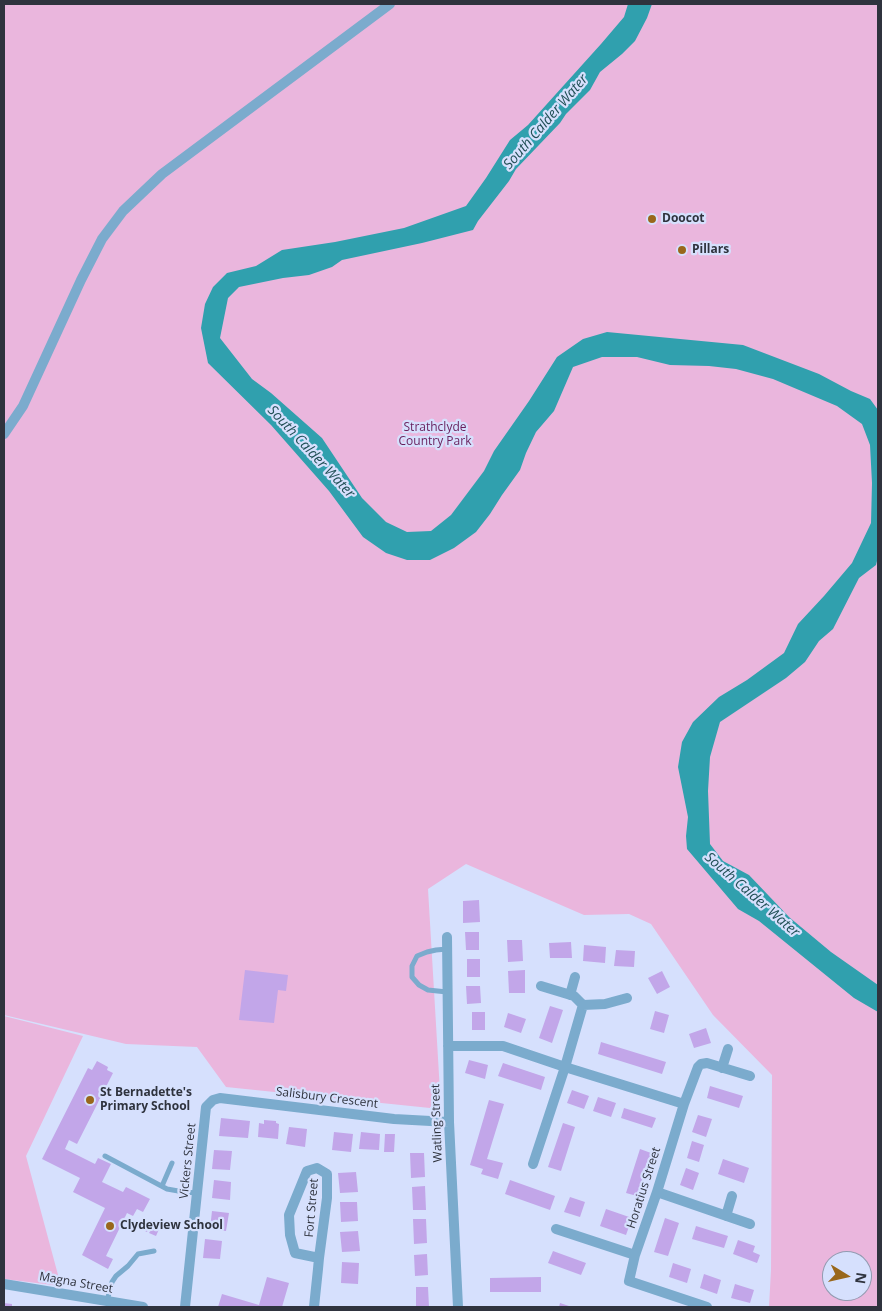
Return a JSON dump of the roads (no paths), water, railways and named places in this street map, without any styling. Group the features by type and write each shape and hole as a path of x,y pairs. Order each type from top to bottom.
{"street":[{"path":"4,434 23,406 102,239 123,211 162,174 390,4"},
{"name":"Watling Street","path":"447,937 449,1122 458,1307"},
{"path":"570,995 575,977"},
{"path":"541,986 574,996 583,1005 605,1004 627,998"},
{"path":"533,1164 583,1005"},
{"path":"448,1046 503,1046 684,1104"},
{"path":"722,1068 728,1049"},
{"name":"Horatius Street","path":"707,1307 629,1281 635,1255 684,1104 698,1067 708,1063 750,1076"},
{"name":"Salisbury Crescent","path":"206,1107 212,1100 220,1098 394,1119 449,1122"},
{"name":"Vickers Street","path":"185,1307 206,1107"},
{"name":"Fort Street","path":"314,1307 327,1198 327,1174 317,1168 307,1171 289,1215 290,1235 295,1253 319,1258"},
{"path":"657,1192 750,1224"},
{"path":"726,1216 732,1196"},
{"path":"556,1228 635,1255"},
{"name":"Magna Street","path":"4,1284 143,1307"},
{"path":"71,1307 72,1296"}],"lane":[{"path":"447,949 427,952 417,956 412,966 412,977 419,985 428,990 447,992"},
{"path":"105,1156 171,1190 197,1193"},
{"path":"162,1186 172,1162"},
{"path":"107,1301 112,1282 116,1276 138,1254 154,1251"}],"water":[{"name":"South Calder Water","path":"628,4 652,4 635,41 600,72 590,90 516,169 473,230 342,260 332,267 309,275 239,287 228,298 220,338 252,379 271,393 322,438 362,498 386,522 407,532 431,531 451,515 484,471 494,451 557,357 583,339 607,332 743,345 819,374 870,399 878,410 878,557 876,565 859,578 833,629 819,641 805,662 786,678 720,722 710,757 708,791 710,844 723,861 749,875 789,917 831,952 878,985 878,1012 854,998 759,921 738,909 687,849 688,817 678,767 682,742 693,722 719,697 747,680 784,653 798,624 852,563 871,523 872,483 870,445 862,424 837,406 773,379 736,369 670,365 637,357 602,357 573,367 554,411 536,432 520,470 476,532 454,548 430,560 407,560 386,553 363,537 329,491 271,425 208,363 201,328 205,304 213,287 227,273 256,266 282,250 335,242 404,228 466,206 510,140 528,125 601,44 624,17"}],"place":[{"name":"Doocot","path":"652,219"},
{"name":"Pillars","path":"682,250"},
{"name":"St Bernadette's Primary School","path":"90,1100"},
{"name":"Clydeview School","path":"110,1226"}],"park label":[{"name":"Strathclyde Country Park","path":"435,435"}]}
